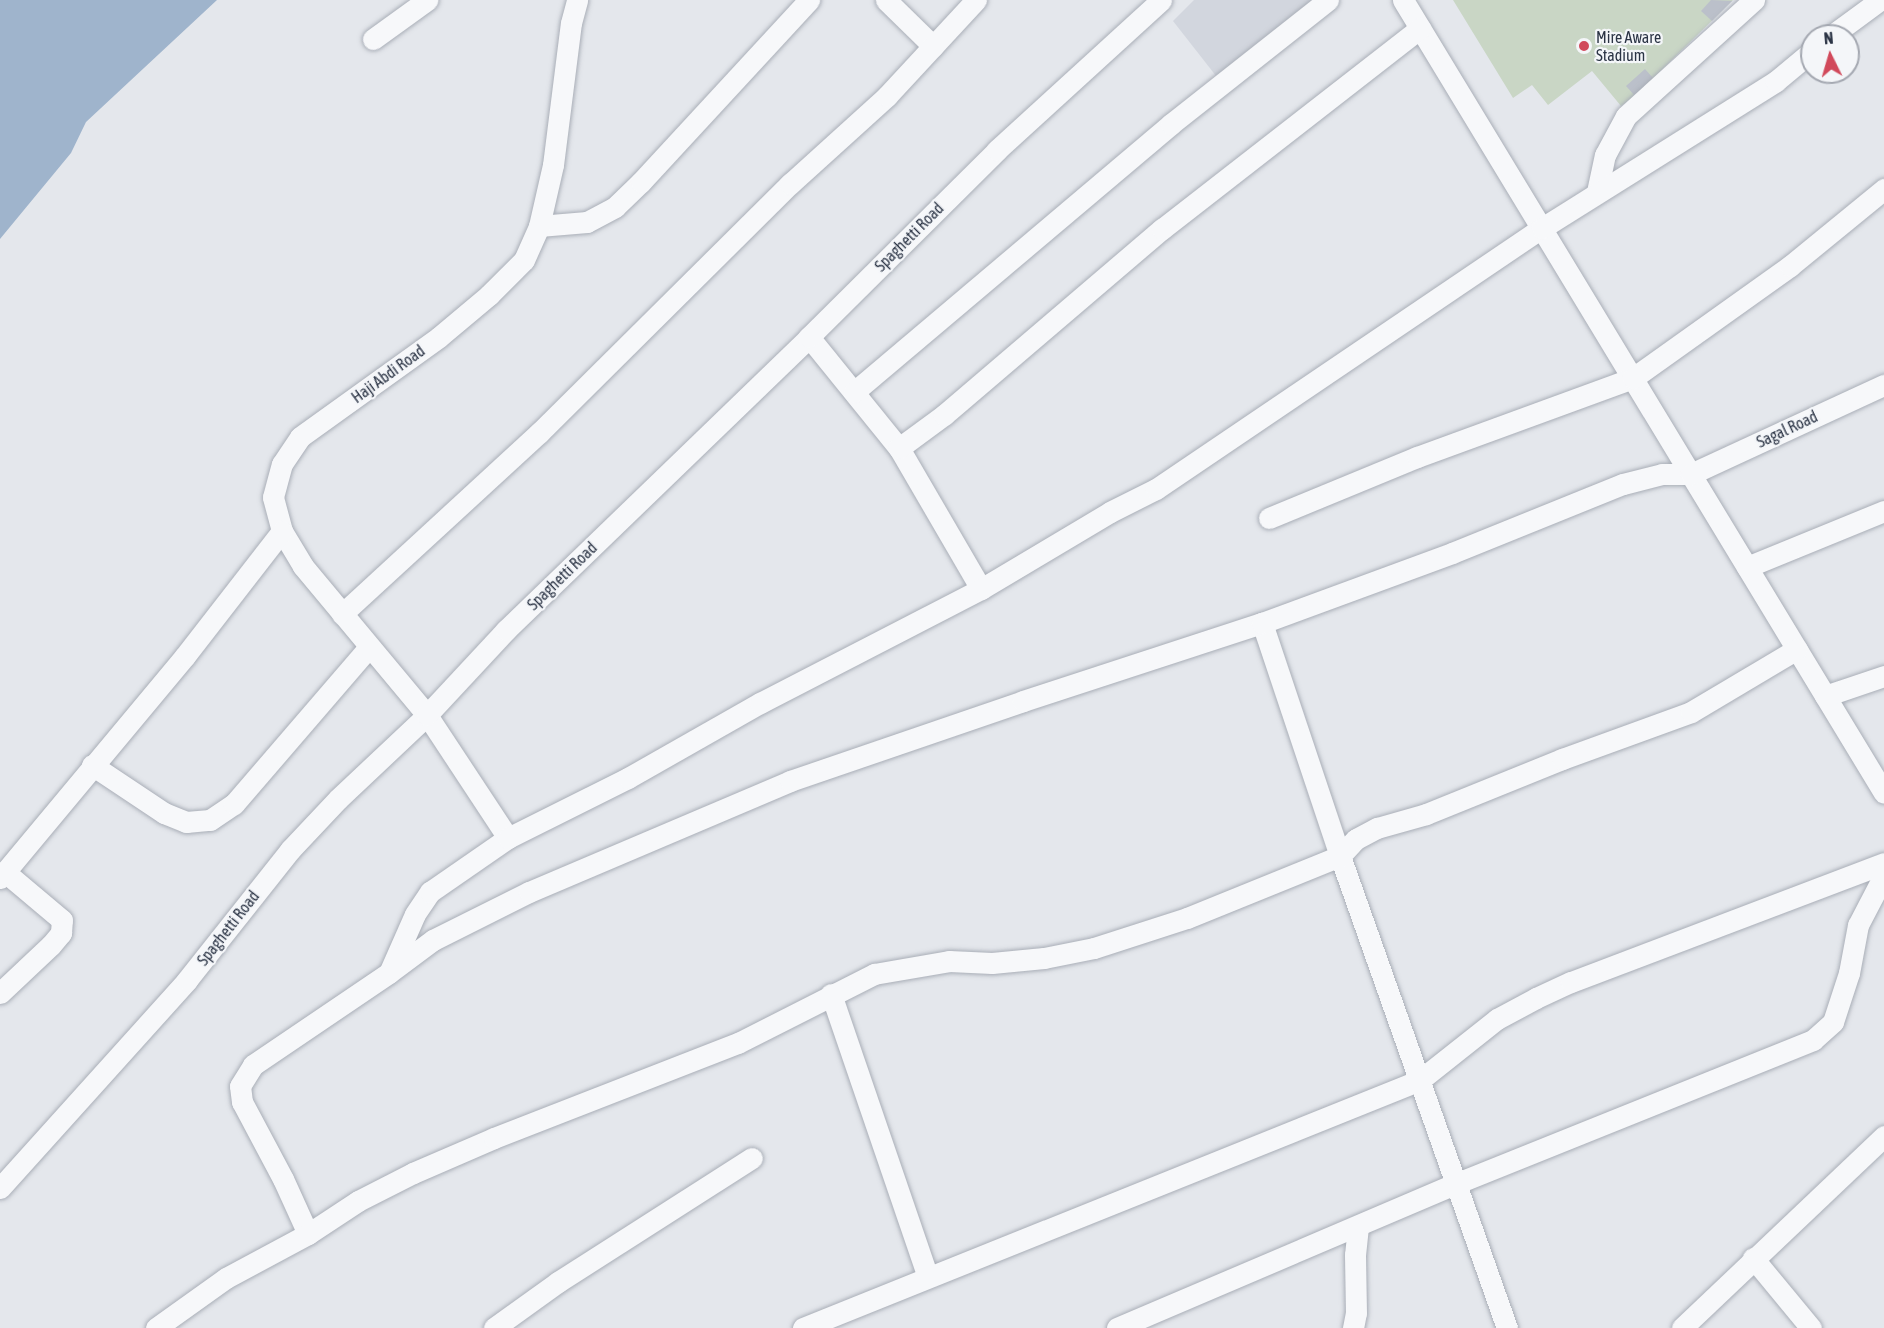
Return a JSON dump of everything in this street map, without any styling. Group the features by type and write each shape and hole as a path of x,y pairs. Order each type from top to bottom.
{"street":[{"path":"373,39 427,0"},
{"name":"Haji Abdi Road","path":"508,838 427,715 303,566 282,531 273,497 282,464 300,437 439,337 489,295 524,260 539,226 554,165 571,23 577,0"},
{"path":"539,226 587,222 615,207 641,183 809,0"},
{"path":"886,0 933,46"},
{"path":"342,614 538,433 790,184 887,96 976,0"},
{"name":"Spaghetti Road","path":"0,1188 188,980 290,850 369,768 427,715 506,630 809,337 996,150 1161,0"},
{"path":"854,392 1171,124 1328,0"},
{"path":"1403,0 1883,789"},
{"path":"1597,192 1605,155 1626,116 1754,0"},
{"path":"1847,24 1880,0"},
{"path":"899,448 944,414 1162,229 1420,28"},
{"path":"389,973 411,921 425,897 508,838 628,778 760,703 981,589 1110,512 1156,489 1542,228 1776,81 1800,61"},
{"path":"1269,518 1417,457 1633,378 1790,266 1884,189"},
{"path":"809,337 899,448 981,589"},
{"name":"Sagal Road","path":"1691,474 1884,385"},
{"path":"308,1234 284,1179 242,1102 240,1086 253,1065 389,973 433,940 529,892 790,781 1023,701 1262,623 1452,553 1623,484 1662,474 1691,474"},
{"path":"1747,567 1884,511"},
{"path":"0,993 51,945 60,933 62,920 3,875 92,765 185,656 282,531"},
{"path":"1262,623 1340,856 1507,1328"},
{"path":"92,765 164,813 186,822 210,820 234,804 369,646"},
{"path":"156,1328 226,1278 308,1234 358,1201 413,1173 494,1138 738,1043 874,974 918,965 950,962 992,963 1044,958 1095,948 1187,918 1340,856 1356,838 1377,828 1426,814 1542,767 1691,712 1797,649"},
{"path":"1825,696 1884,676"},
{"path":"803,1328 1420,1080 1497,1019 1536,998 1884,864"},
{"path":"1118,1328 1455,1184 1813,1040 1833,1022 1849,973 1858,925 1884,875"},
{"path":"831,994 928,1277"},
{"path":"1682,1328 1753,1258 1884,1136"},
{"path":"494,1328 558,1282 752,1158"},
{"path":"1353,1328 1357,1298 1355,1255 1358,1226"},
{"path":"1753,1258 1811,1328"}],"shaded area":[{"path":"1194,0 1322,0 1220,81 1173,21"}],"green space":[{"name":"Mire Aware Stadium","path":"1453,0 1733,0 1635,96 1621,106 1592,71 1548,105 1532,85 1513,98"}],"water":[{"path":"0,0 217,0 86,122 71,153 0,239"}],"building":[{"path":"1711,0 1732,1 1712,21 1701,11"},
{"path":"1645,69 1653,78 1635,96 1626,86"}],"place":[{"name":"Mire Aware Stadium","path":"1584,46"}]}
